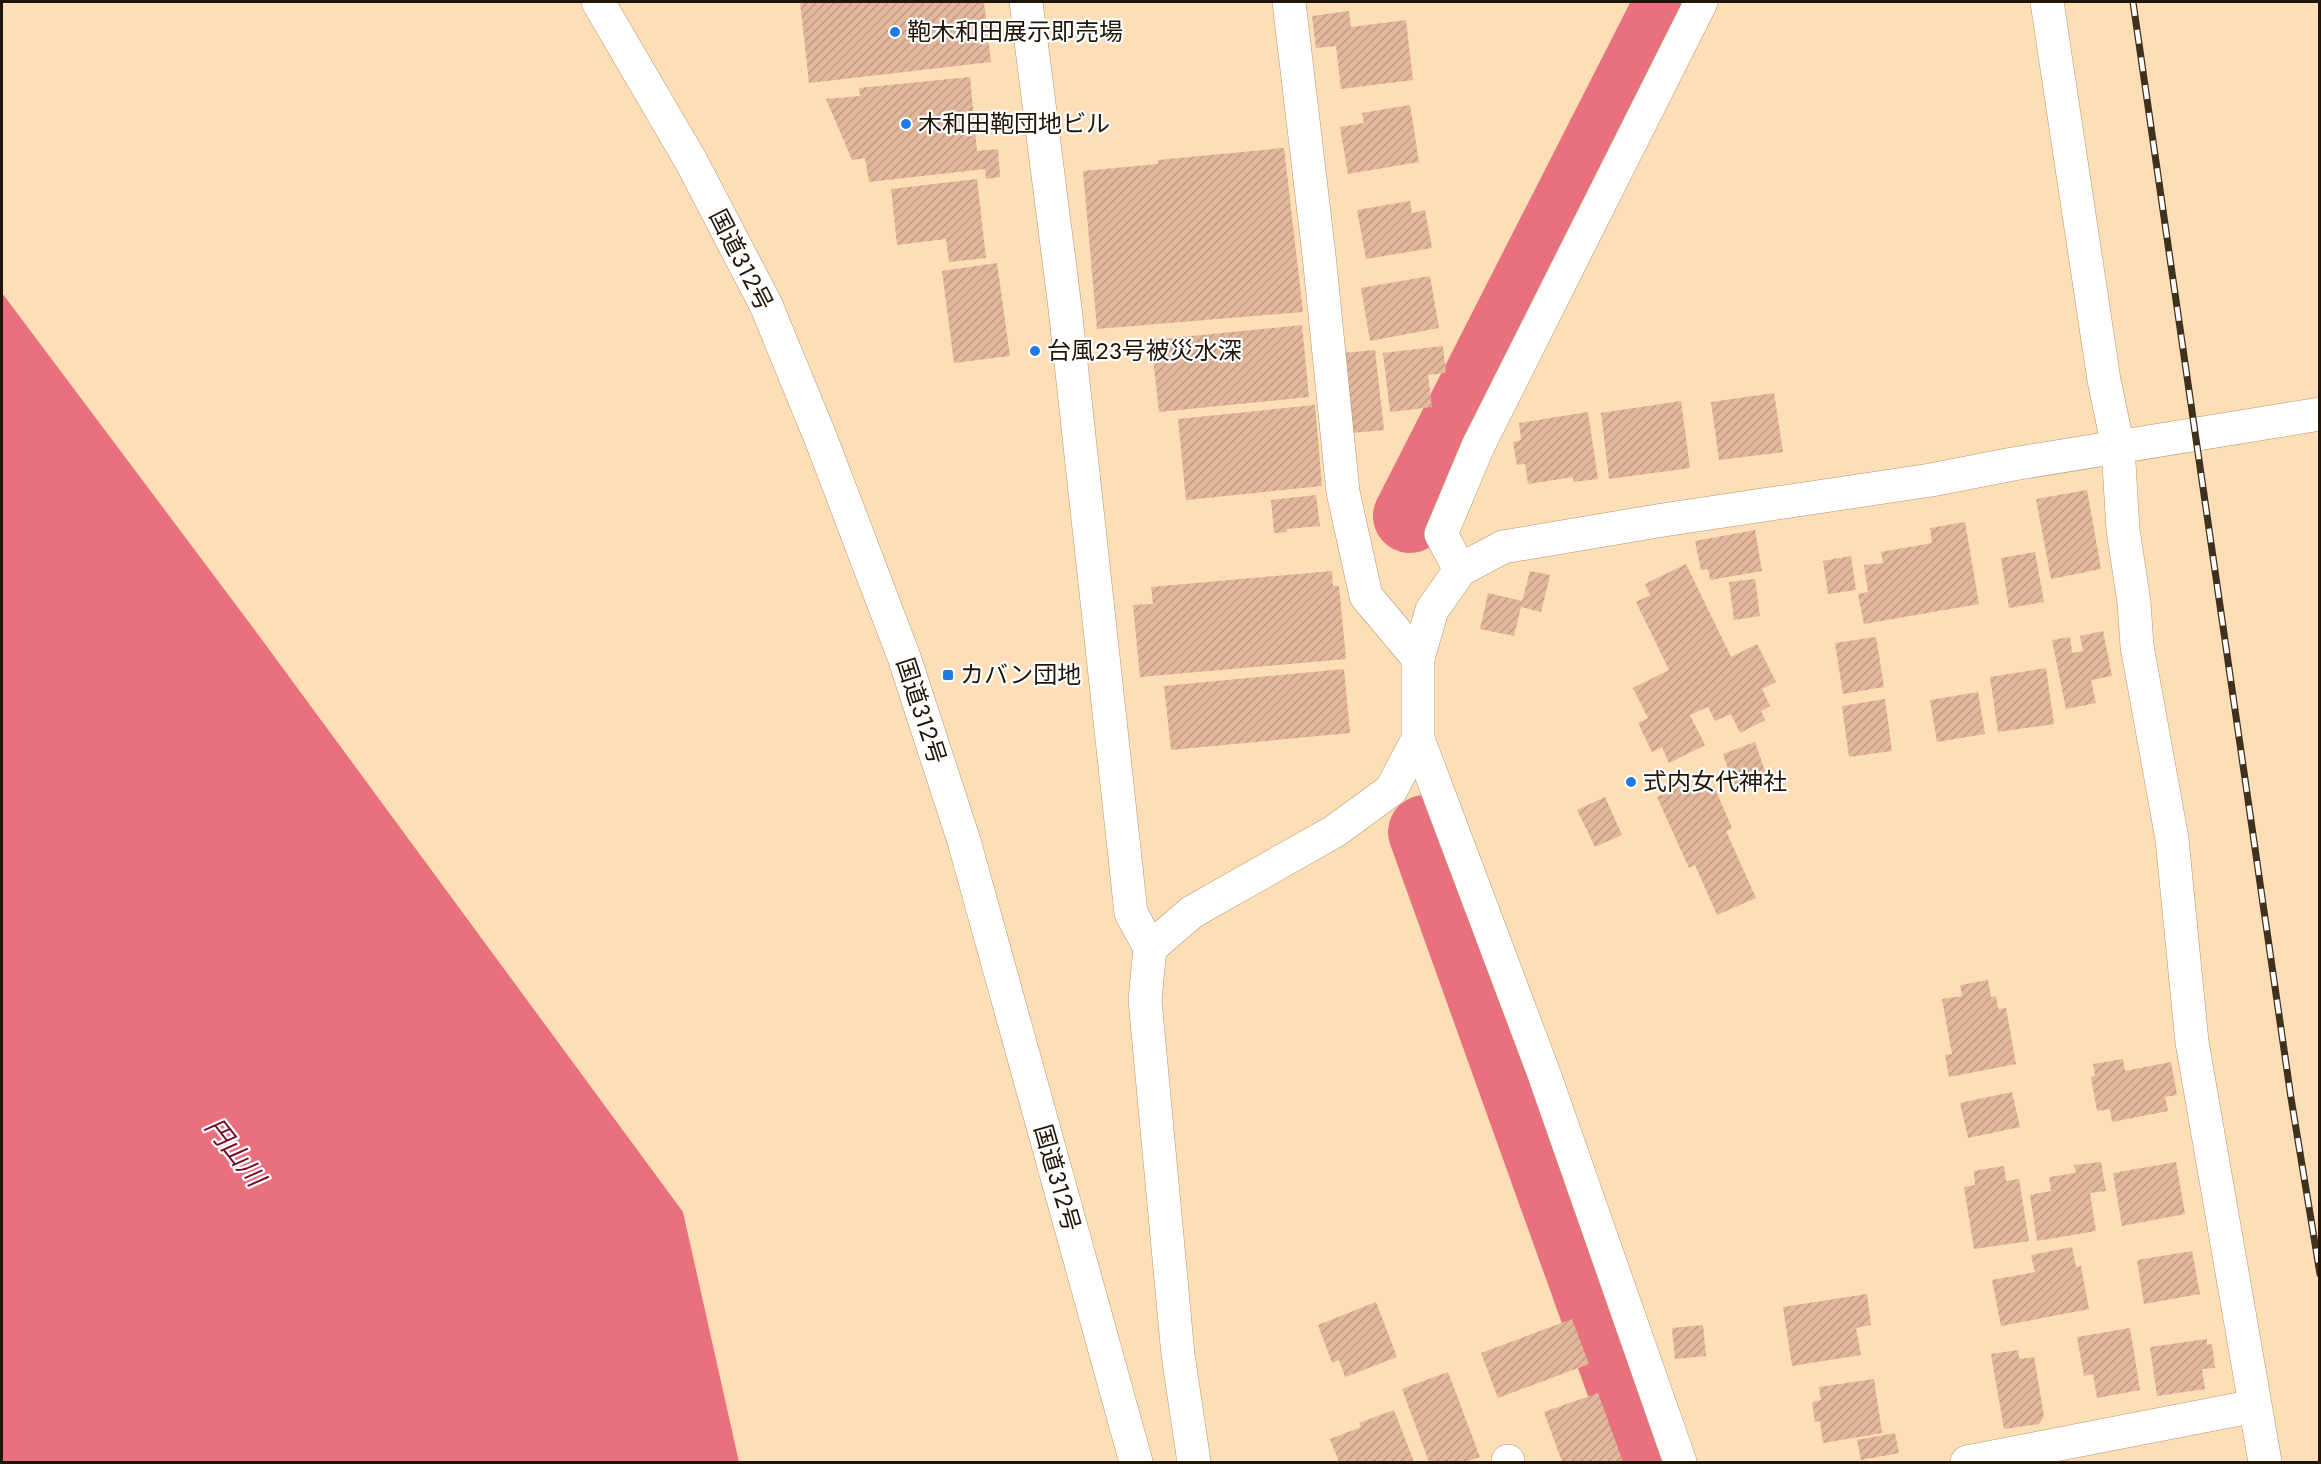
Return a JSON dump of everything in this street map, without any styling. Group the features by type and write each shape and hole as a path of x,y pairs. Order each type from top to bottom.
{"main road":[{"name":"国道312号","path":"598,2 691,162 766,305 821,439 904,657 964,842 1136,1462"},
{"path":"1026,2 1065,308 1131,913 1149,948 1145,1000 1178,1355 1194,1462"},
{"path":"1289,2 1319,255 1343,492 1366,596 1418,658"},
{"path":"1460,570 1441,534 1478,446 1701,2"},
{"path":"2047,2 2103,381 2118,447 2123,530 2134,602 2137,646 2172,839 2192,1042 2265,1462"},
{"path":"1680,1462 1543,1071 1418,739 1418,658 1432,610 1460,570 1503,547 1652,521 1931,480 2013,464 2319,414"},
{"path":"1149,948 1192,912 1335,831 1391,790 1418,739"},
{"path":"1967,1462 2256,1406"}],"water":[{"name":"円山川","path":"2,293 254,629 683,1212 739,1462 2,1462"}],"building":[{"name":"鞄木和田展示即売場","path":"800,2 984,2 991,62 809,83"},
{"path":"1349,11 1351,27 1406,20 1413,80 1341,89 1336,46 1316,48 1312,16"},
{"name":"木和田鞄団地ビル","path":"970,77 977,151 998,149 1000,177 986,179 985,169 869,182 865,158 852,160 826,99 860,96 859,88"},
{"path":"1410,105 1419,162 1348,174 1340,127 1364,123 1362,113"},
{"path":"1284,148 1303,312 1097,329 1083,171 1158,164 1158,160"},
{"path":"977,179 986,258 949,262 946,239 897,245 891,189"},
{"path":"1410,201 1412,213 1425,210 1432,248 1366,259 1357,210"},
{"path":"997,263 1010,356 954,363 942,271"},
{"path":"1430,276 1439,328 1370,341 1361,288"},
{"path":"1302,325 1309,397 1159,412 1151,340"},
{"path":"1443,346 1446,373 1428,375 1432,407 1390,412 1383,353"},
{"path":"1375,350 1384,430 1352,433 1343,353"},
{"path":"1774,393 1783,452 1719,460 1711,402"},
{"path":"1681,401 1690,468 1609,479 1601,413"},
{"path":"1315,405 1322,486 1186,500 1178,419"},
{"path":"1588,412 1598,479 1573,482 1573,477 1528,484 1525,464 1517,465 1513,442 1521,440 1519,423"},
{"path":"2087,490 2101,569 2051,579 2036,499"},
{"path":"1316,495 1320,526 1286,529 1287,532 1274,533 1271,500"},
{"path":"1965,522 1979,604 1864,624 1858,594 1868,592 1864,565 1883,563 1881,552 1932,543 1930,528"},
{"path":"1755,530 1762,571 1710,580 1708,569 1701,570 1695,541"},
{"path":"2035,552 2044,602 2009,608 2001,558"},
{"path":"1851,556 1856,590 1828,594 1823,561"},
{"path":"1686,564 1731,657 1757,644 1776,682 1762,689 1770,706 1761,711 1765,720 1740,733 1731,714 1715,721 1708,707 1690,715 1705,745 1669,763 1662,747 1652,752 1638,723 1648,718 1633,688 1669,670 1636,602 1650,595 1645,584"},
{"path":"1332,571 1333,586 1339,586 1346,659 1140,677 1133,605 1153,604 1151,587"},
{"path":"1530,571 1550,575 1541,612 1521,607 1514,636 1480,629 1488,593 1522,601"},
{"path":"1755,579 1760,616 1734,620 1729,582"},
{"path":"2103,631 2112,676 2091,680 2096,703 2066,709 2052,640 2070,637 2072,653 2083,651 2080,636"},
{"path":"1876,637 1884,687 1843,694 1835,643"},
{"path":"2046,668 2054,724 1998,732 1990,677"},
{"path":"1344,669 1350,733 1171,750 1164,686"},
{"path":"1978,692 1985,734 1937,742 1930,700"},
{"path":"1885,699 1892,751 1849,757 1842,706"},
{"path":"1755,742 1766,774 1734,786 1723,754"},
{"path":"1714,786 1732,828 1726,831 1756,898 1717,915 1695,865 1689,868 1657,797 1680,787 1683,794 1698,788 1701,793"},
{"path":"1605,797 1622,835 1595,847 1577,810"},
{"path":"1988,980 1991,997 1996,996 1998,1009 2006,1008 2016,1064 1949,1077 1945,1055 1952,1054 1942,999 1962,996 1960,985"},
{"path":"2123,1059 2125,1071 2171,1062 2177,1095 2165,1097 2168,1111 2112,1122 2110,1109 2097,1111 2091,1077 2095,1076 2093,1064"},
{"path":"2012,1092 2020,1127 1968,1138 1960,1103"},
{"path":"2101,1162 2106,1191 2090,1193 2096,1231 2037,1241 2030,1195 2051,1191 2049,1177 2076,1173 2074,1165"},
{"path":"2176,1162 2185,1214 2122,1226 2113,1173"},
{"path":"2004,1166 2006,1181 2019,1179 2029,1241 1974,1249 1964,1187 1975,1185 1974,1171"},
{"path":"2072,1247 2076,1267 2081,1266 2089,1309 2001,1326 1992,1280 2035,1272 2031,1255"},
{"path":"2192,1251 2200,1294 2144,1304 2137,1260"},
{"path":"1867,1294 1871,1325 1856,1328 1861,1355 1792,1366 1783,1307"},
{"path":"1376,1302 1397,1357 1345,1377 1339,1360 1332,1363 1318,1325"},
{"path":"1572,1319 1589,1364 1498,1398 1481,1353"},
{"path":"1703,1325 1706,1356 1675,1359 1672,1328"},
{"path":"2130,1328 2140,1390 2097,1398 2093,1374 2084,1376 2077,1337"},
{"path":"2207,1339 2207,1345 2212,1344 2215,1368 2202,1369 2205,1389 2157,1396 2150,1347"},
{"path":"2018,1350 2019,1359 2034,1357 2044,1416 2039,1424 2004,1429 1991,1354"},
{"path":"1448,1372 1480,1457 1465,1462 1429,1462 1402,1389"},
{"path":"1874,1379 1882,1433 1823,1443 1820,1421 1815,1422 1812,1402 1821,1400 1819,1387"},
{"path":"1598,1393 1623,1462 1562,1462 1544,1412"},
{"path":"1394,1410 1414,1462 1339,1462 1330,1439 1361,1427 1359,1423"},
{"path":"1895,1433 1899,1453 1861,1460 1857,1440"}],"waterway":[{"path":"1410,516 1672,2"},
{"path":"1425,832 1651,1462"}],"railway":[{"path":"2133,2 2291,1098 2320,1274"}],"place":[{"name":"鞄木和田展示即売場","path":"895,32"},
{"name":"木和田鞄団地ビル","path":"906,124"},
{"name":"台風23号被災水深","path":"1035,351"},
{"name":"カバン団地","path":"948,675"},
{"name":"式内女代神社","path":"1631,782"}]}
